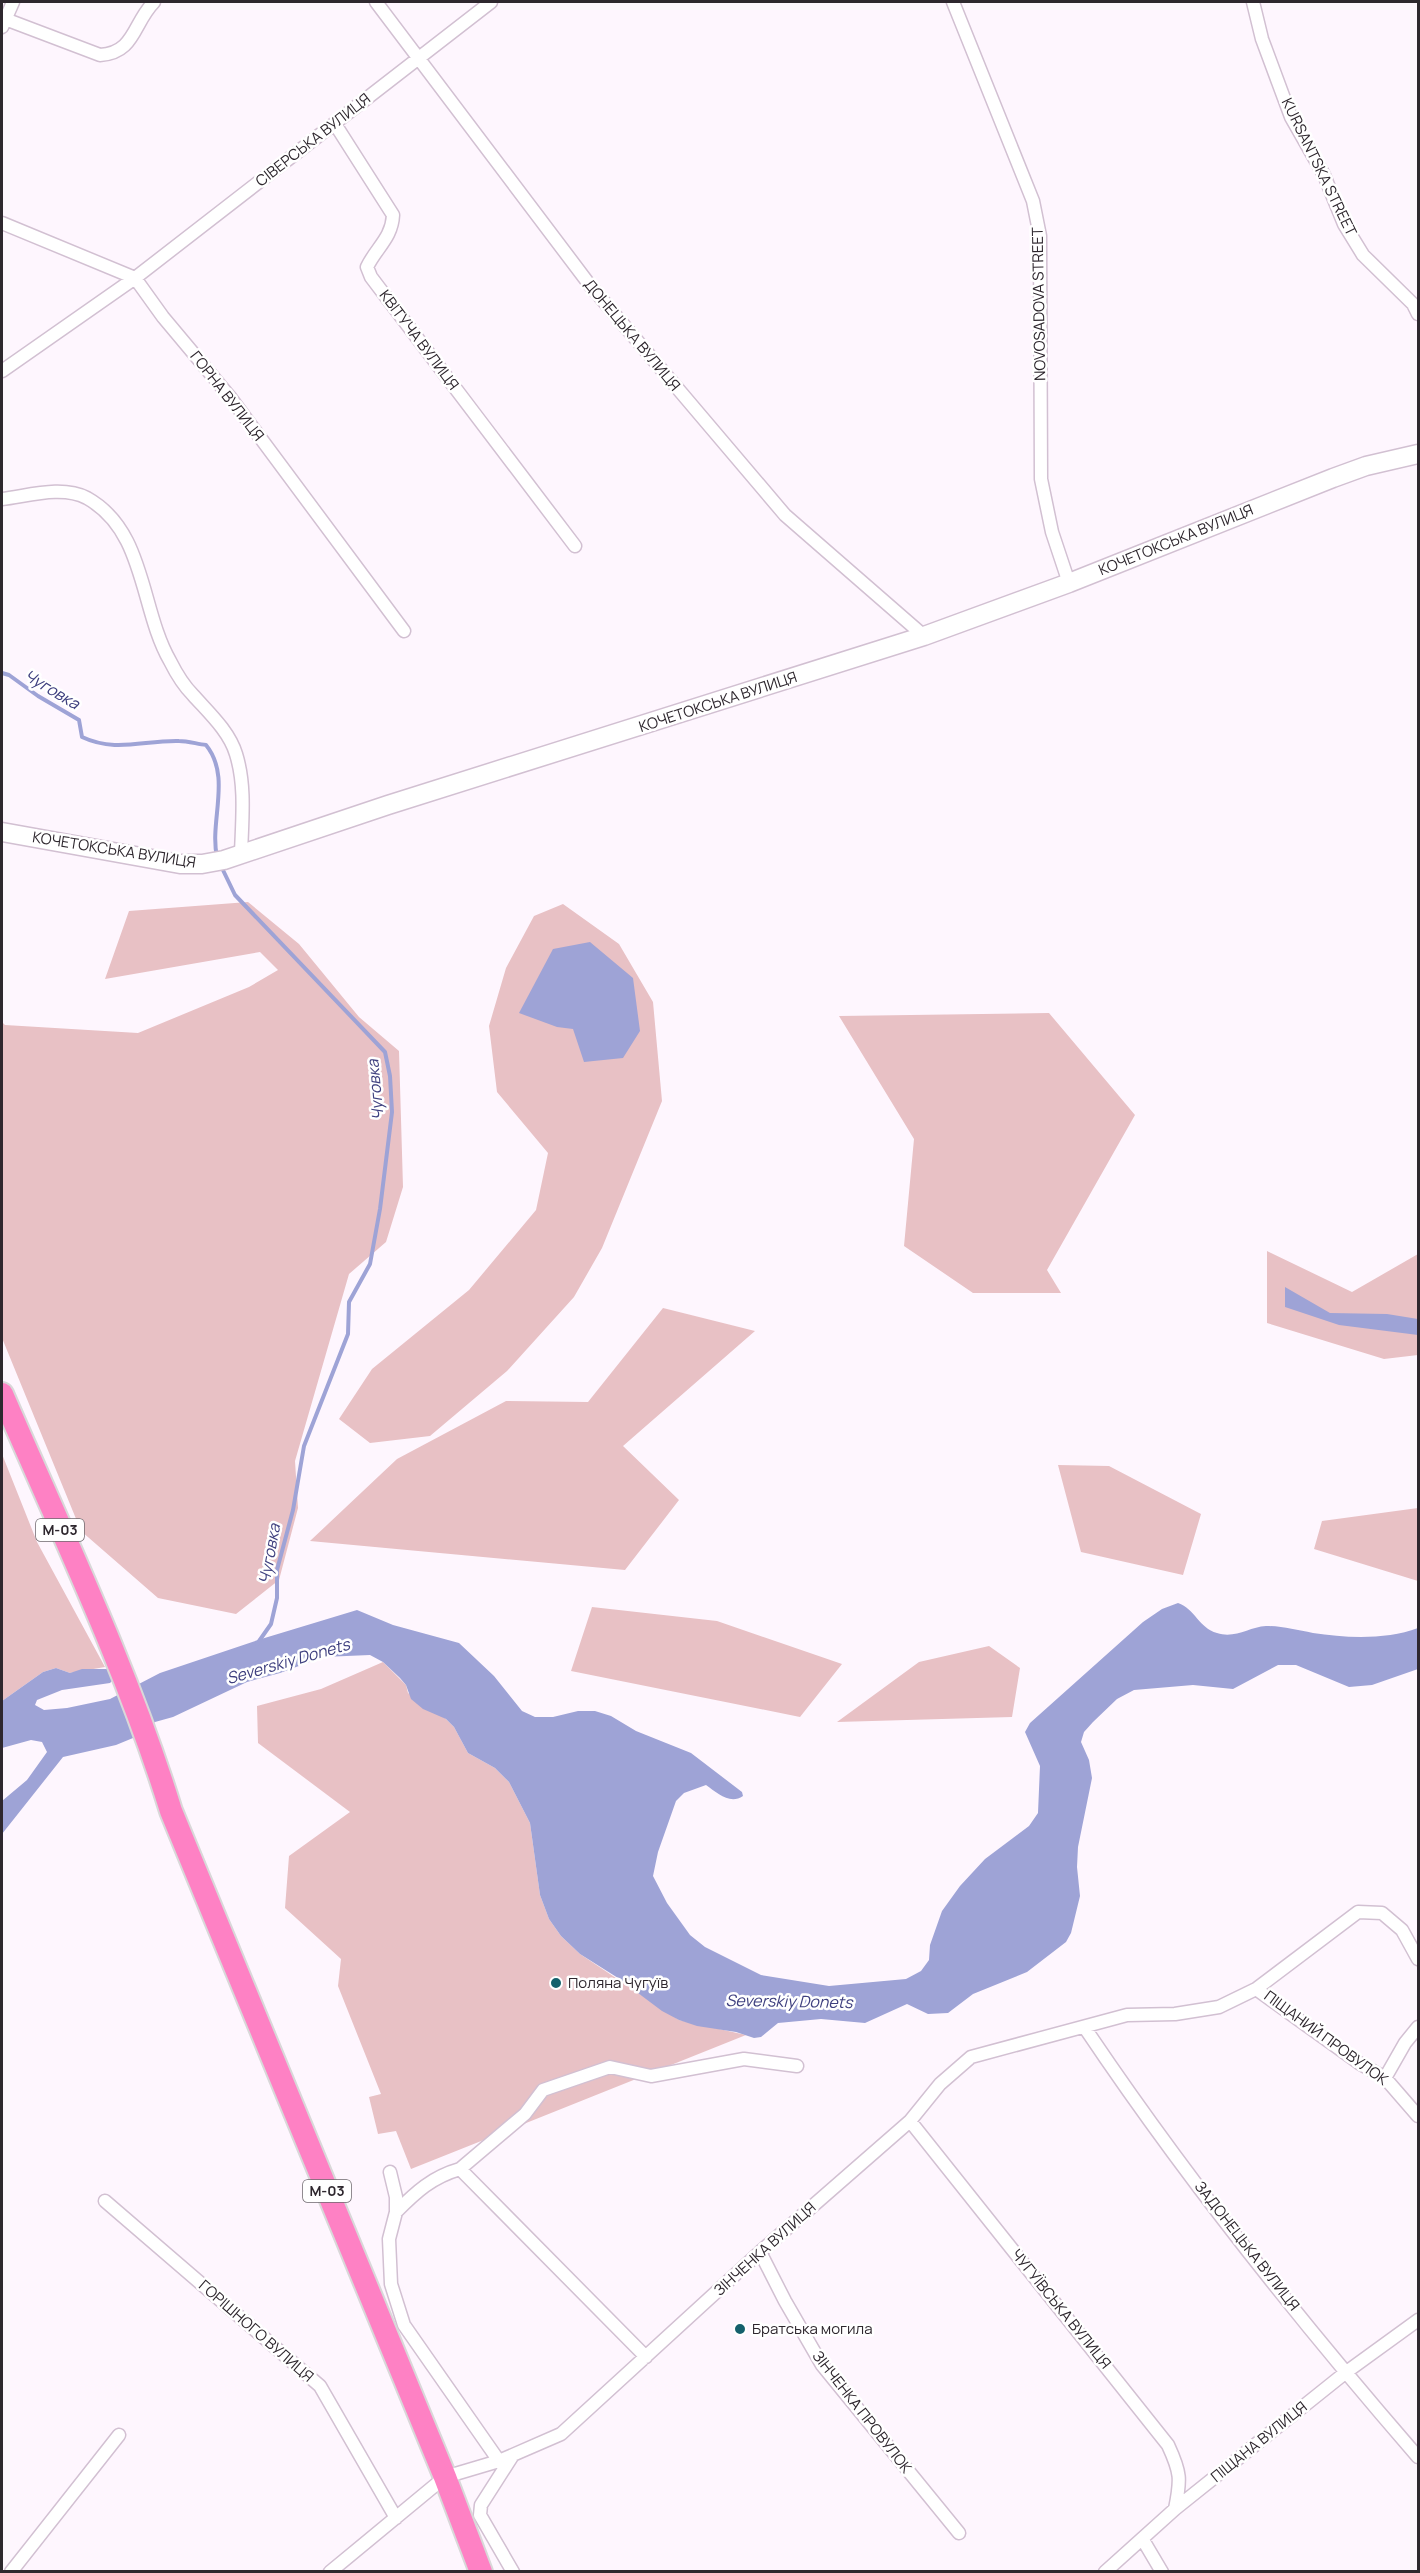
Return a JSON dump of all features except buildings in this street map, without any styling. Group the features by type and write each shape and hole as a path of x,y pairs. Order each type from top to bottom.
{"highway":[{"name":"М-03","path":"2,1394 119,1666 151,1746 171,1811 445,2477 481,2571"}],"main road":[{"name":"КОЧЕТОКСЬКА ВУЛИЦЯ","path":"2,832 180,864 226,859 924,636 1069,583 1333,478 1366,466 1419,454"}],"street":[{"path":"13,2 3,23 100,55 111,54 130,41 145,12 154,2"},
{"name":"ДОНЕЦЬКА ВУЛИЦЯ","path":"376,2 589,284 785,515 924,636"},
{"name":"СІВЕРСЬКА ВУЛИЦЯ","path":"2,371 135,278 492,2"},
{"name":"NOVOSADOVA STREET","path":"953,2 1035,210 1040,236 1041,479 1052,532 1069,583"},
{"name":"KURSANTSKA STREET","path":"1253,2 1262,39 1291,117 1324,175 1344,224 1363,255 1413,304 1419,314"},
{"name":"КВІТУЧА ВУЛИЦЯ","path":"335,124 393,215 393,228 385,242 373,255 368,267 371,277 574,546"},
{"path":"2,224 135,278"},
{"name":"ГОРНА ВУЛИЦЯ","path":"135,278 163,317 230,397 404,631"},
{"path":"2,500 65,491 85,497 101,507 116,524 134,557 156,631 169,660 192,694 222,728 235,751 241,773 226,859"},
{"name":"ЗІНЧЕНКА ВУЛИЦЯ","path":"445,2477 499,2461 561,2434 760,2252 910,2121 940,2084 971,2057 1127,2015 1174,2014 1219,2007 1256,1989 1358,1912 1382,1913 1402,1930 1419,1959"},
{"name":"ПІЩАНИЙ ПРОВУЛОК","path":"1256,1989 1359,2063 1385,2078 1419,2116"},
{"path":"1385,2078 1405,2043 1419,2027"},
{"name":"ЗАДОНЕЦЬКА ВУЛИЦЯ","path":"1085,2028 1141,2112 1346,2373 1419,2457"},
{"path":"396,2212 416,2192 441,2175 460,2169 525,2114 543,2090 610,2067 651,2076 744,2060 797,2066"},
{"name":"ЧУГУЇВСЬКА ВУЛИЦЯ","path":"910,2121 1168,2445 1179,2468 1180,2487 1175,2509"},
{"path":"460,2169 646,2356"},
{"path":"390,2172 396,2197 396,2212 389,2239 391,2284 404,2325 499,2461"},
{"name":"ГОРІШНОГО ВУЛИЦЯ","path":"105,2201 320,2386 396,2518"},
{"name":"ЗІНЧЕНКА ПРОВУЛОК","path":"760,2252 822,2365 958,2533"},
{"name":"ПІЩАНА ВУЛИЦЯ","path":"1105,2571 1143,2540 1175,2509 1346,2373 1419,2320"},
{"path":"11,2571 119,2435"},
{"path":"513,2455 481,2505 480,2515 513,2571"},
{"path":"330,2571 445,2477"},
{"path":"1143,2540 1162,2571"}],"shaded area":[{"path":"248,902 299,944 359,1017 399,1051 403,1187 386,1242 349,1274 295,1461 298,1508 279,1580 236,1614 158,1598 81,1531 2,1338 2,1022 5,1025 138,1033 249,987 278,970 260,952 105,979 129,911"},
{"path":"563,904 619,944 653,1002 662,1101 602,1248 574,1297 507,1371 430,1436 370,1443 339,1419 372,1369 469,1290 536,1210 548,1153 497,1092 489,1026 506,968 534,916"},
{"path":"1049,1013 1135,1115 1047,1270 1061,1293 973,1293 904,1246 914,1139 839,1016"},
{"path":"1267,1251 1352,1292 1418,1254 1418,1355 1384,1359 1267,1323"},
{"path":"663,1308 755,1331 623,1446 679,1500 625,1570 310,1541 397,1459 506,1401 588,1402"},
{"path":"2,1454 37,1542 105,1667 70,1673 56,1668 43,1672 2,1701"},
{"path":"1058,1465 1109,1466 1201,1514 1183,1575 1081,1552"},
{"path":"1418,1508 1418,1581 1314,1549 1322,1521"},
{"path":"592,1607 717,1621 842,1664 800,1717 571,1671"},
{"path":"989,1646 1020,1668 1012,1717 837,1722 919,1662"},
{"path":"383,1662 406,1685 408,1693 454,1727 468,1753 495,1768 509,1782 530,1823 540,1895 549,1919 561,1936 580,1954 679,2020 746,2035 411,2169 396,2131 378,2134 369,2097 381,2094 338,1986 341,1959 285,1908 289,1856 350,1812 258,1743 257,1706 321,1689"}],"water":[{"path":"590,942 633,978 640,1031 623,1058 584,1062 573,1029 557,1027 519,1013 553,949"},
{"path":"1285,1287 1330,1313 1387,1314 1418,1319 1418,1335 1339,1325 1285,1307"},
{"name":"Severskiy Donets","path":"1178,1603 1211,1631 1230,1635 1266,1626 1352,1637 1393,1635 1418,1628 1418,1669 1372,1685 1349,1687 1296,1665 1278,1665 1233,1689 1193,1685 1134,1690 1117,1699 1084,1732 1081,1742 1089,1760 1092,1778 1078,1847 1077,1867 1080,1896 1071,1933 1066,1942 1027,1972 973,1994 948,2013 928,2014 907,2004 865,2023 821,2019 778,2023 761,2037 754,2038 736,2032 697,2026 662,2011 618,1978 580,1954 561,1936 549,1919 540,1895 530,1823 509,1782 495,1768 468,1753 454,1727 446,1719 423,1709 411,1699 406,1685 400,1678 383,1662 370,1655 323,1657 247,1682 173,1717 155,1722 133,1738 116,1745 63,1757 2,1834 2,1801 27,1780 47,1752 42,1742 31,1740 2,1748 2,1701 43,1672 56,1668 70,1673 82,1669 109,1669 112,1681 110,1683 62,1690 37,1700 35,1705 44,1710 67,1708 110,1699 160,1673 357,1610 393,1625 459,1643 494,1676 522,1711 535,1717 553,1717 578,1711 595,1711 611,1716 636,1731 691,1753 742,1792 743,1796 728,1799 706,1785 684,1793 676,1801 658,1852 653,1876 667,1903 690,1935 705,1947 761,1975 829,1986 906,1979 921,1971 929,1960 930,1945 942,1911 960,1886 985,1859 1029,1826 1038,1813 1040,1766 1025,1732 1030,1723 1143,1622 1162,1609"}],"waterway":[{"name":"Чуговка","path":"2,673 9,675 38,696 79,720 82,737 94,742 130,745 186,741 206,745 214,758 218,771 215,843 217,857"},
{"name":"Чуговка","path":"221,866 235,895 385,1052 390,1076 392,1112 380,1209 370,1264 349,1302 348,1334 304,1446 293,1510 277,1570 277,1598 271,1624 257,1644"}],"place":[{"name":"Поляна Чугуїв","path":"556,1983"},
{"name":"Братська могила","path":"740,2329"}]}
